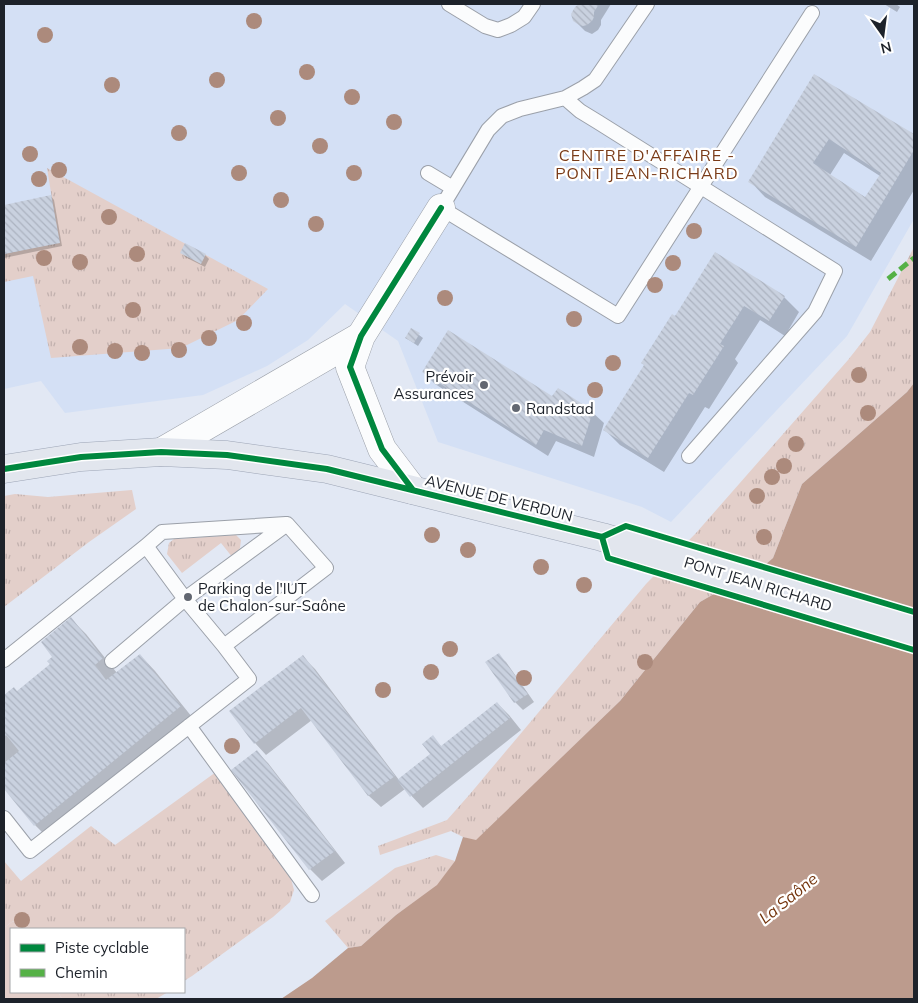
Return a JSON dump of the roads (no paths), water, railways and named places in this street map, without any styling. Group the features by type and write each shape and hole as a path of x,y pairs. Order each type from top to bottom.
{"main road":[{"name":"AVENUE DE VERDUN","path":"4,469 81,457 161,452 227,455 327,469 602,537"},
{"name":"PONT JEAN RICHARD","path":"602,537 914,631"}],"street":[{"path":"413,490 382,449 350,367 361,336 447,198"},
{"path":"161,452 361,336"}],"lane":[{"path":"449,4 485,26 498,30 512,25 524,17 533,4"},
{"path":"447,198 488,130 502,116 520,109 564,98 596,80 647,4"},
{"path":"428,173 447,198 618,316 812,13"},
{"path":"564,98 580,110 835,271 815,312 689,456"},
{"path":"4,660 162,532 287,524"},
{"path":"112,661 185,599 287,524"},
{"path":"224,646 326,568 287,524"},
{"path":"4,818 30,851 249,679 185,599 146,546"},
{"path":"189,726 312,895"}],"water":[{"name":"La Saône","path":"914,383 914,999 281,999 312,978 348,948 361,946 396,915 437,885 455,861 463,837 476,840 620,701 700,602 766,564 773,558 802,484 907,392"}],"place":[{"name":"Prévoir Assurances","path":"484,385"},
{"name":"Randstad","path":"516,408"},
{"name":"Parking de l'IUT de Chalon-sur-Saône","path":"188,597"}],"district":[{"name":"CENTRE D'AFFAIRE - PONT JEAN-RICHARD","path":"647,164"}]}
